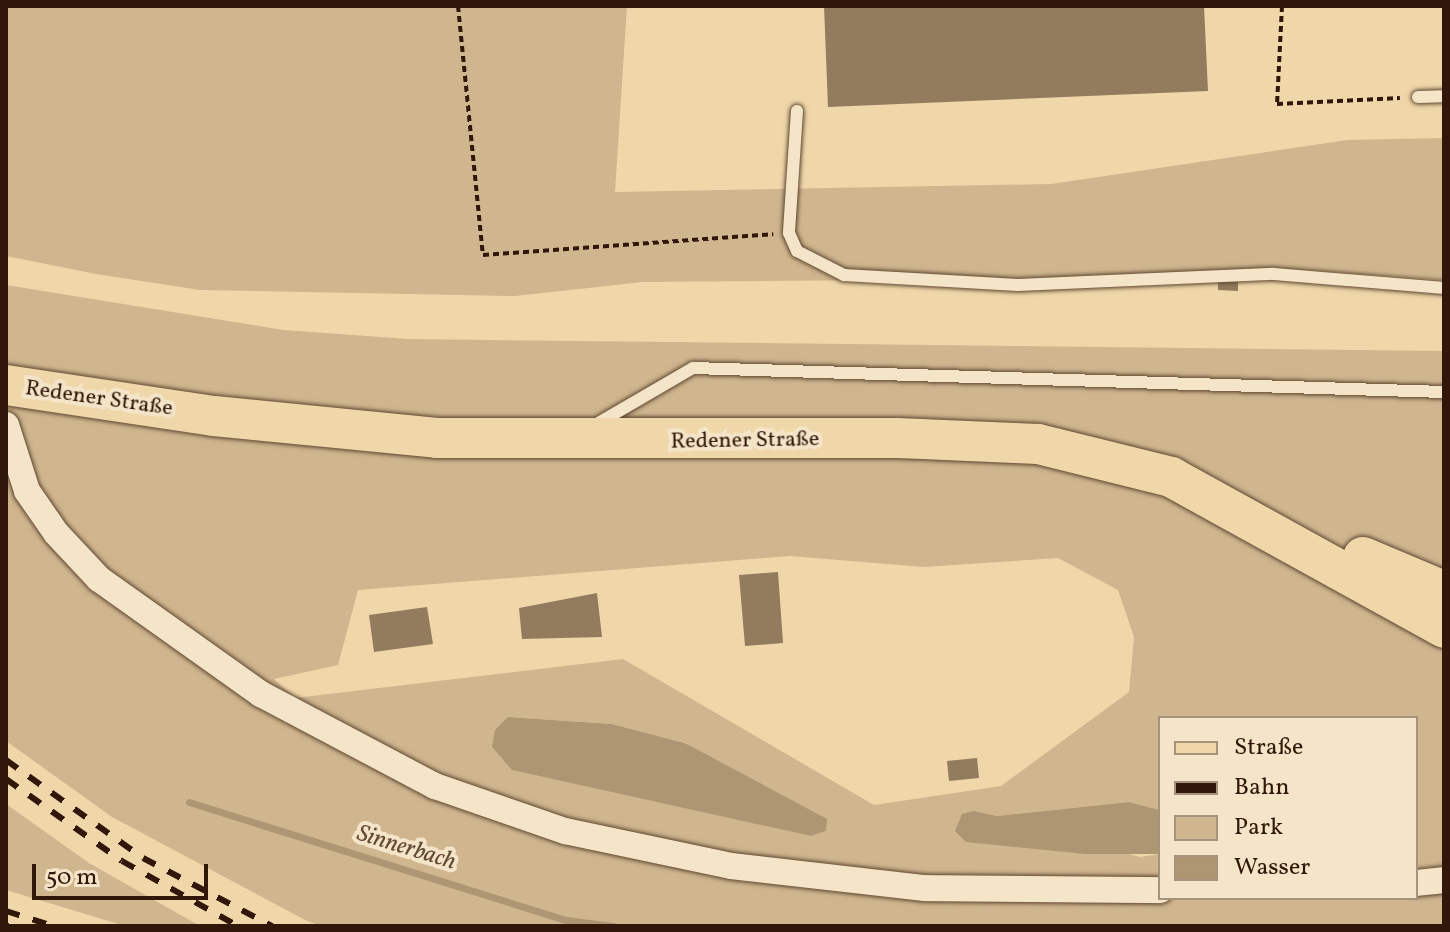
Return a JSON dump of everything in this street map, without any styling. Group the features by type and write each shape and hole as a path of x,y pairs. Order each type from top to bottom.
{"main road":[{"name":"Redener Straße","path":"6,385 214,416 423,437 569,440 983,439 1117,459 1171,477 1444,628"},
{"path":"1171,477 1444,591"},
{"path":"1256,510 1444,605"}],"street":[{"path":"6,425 27,491 56,533 99,579 261,694 435,786 565,831 731,866 925,888 1158,890"},
{"path":"1418,883 1444,880"}],"lane":[{"path":"1418,97 1444,96"},
{"path":"797,111 789,233 797,251 844,275 1018,285 1274,274 1444,288"},
{"path":"569,440 693,368 1444,392"}],"path":[{"path":"458,6 483,255 789,233"},
{"path":"1282,6 1277,104 1418,97"}],"green space":[{"path":"6,6 627,6 615,192 1051,184 1347,140 1444,138 1444,280 1277,268 1023,279 643,282 515,296 200,290 96,274 6,256"},
{"path":"6,285 284,330 408,339 1444,351 1444,926 321,926 112,817 6,741","holes":["790,556 924,567 1058,558 1118,590 1134,637 1129,692 1001,786 874,805 623,659 295,698 274,679 338,665 358,590","508,717 612,724 686,743 826,831 811,836 513,770 492,747"]},
{"path":"6,804 89,863 200,926 125,926 6,890"}],"water":[{"path":"508,717 612,724 685,743 827,819 826,831 811,836 512,770 492,747 495,730"},
{"path":"1129,802 1158,809 1158,854 1085,854 966,842 955,831 962,814 974,811 997,816"}],"building":[{"path":"824,6 1204,6 1208,91 828,107"},
{"path":"1218,281 1238,282 1238,291 1218,290"},
{"path":"778,572 783,643 745,646 739,575"},
{"path":"597,593 602,637 522,639 519,608"},
{"path":"427,607 433,644 374,652 369,615"},
{"path":"977,758 979,778 949,781 947,761"}],"waterway":[{"name":"Sinnerbach","path":"189,802 566,920 613,926"}],"railway":[{"path":"6,760 143,858 272,926"},
{"path":"6,779 122,861 238,926"},
{"path":"6,911 53,926"}]}
